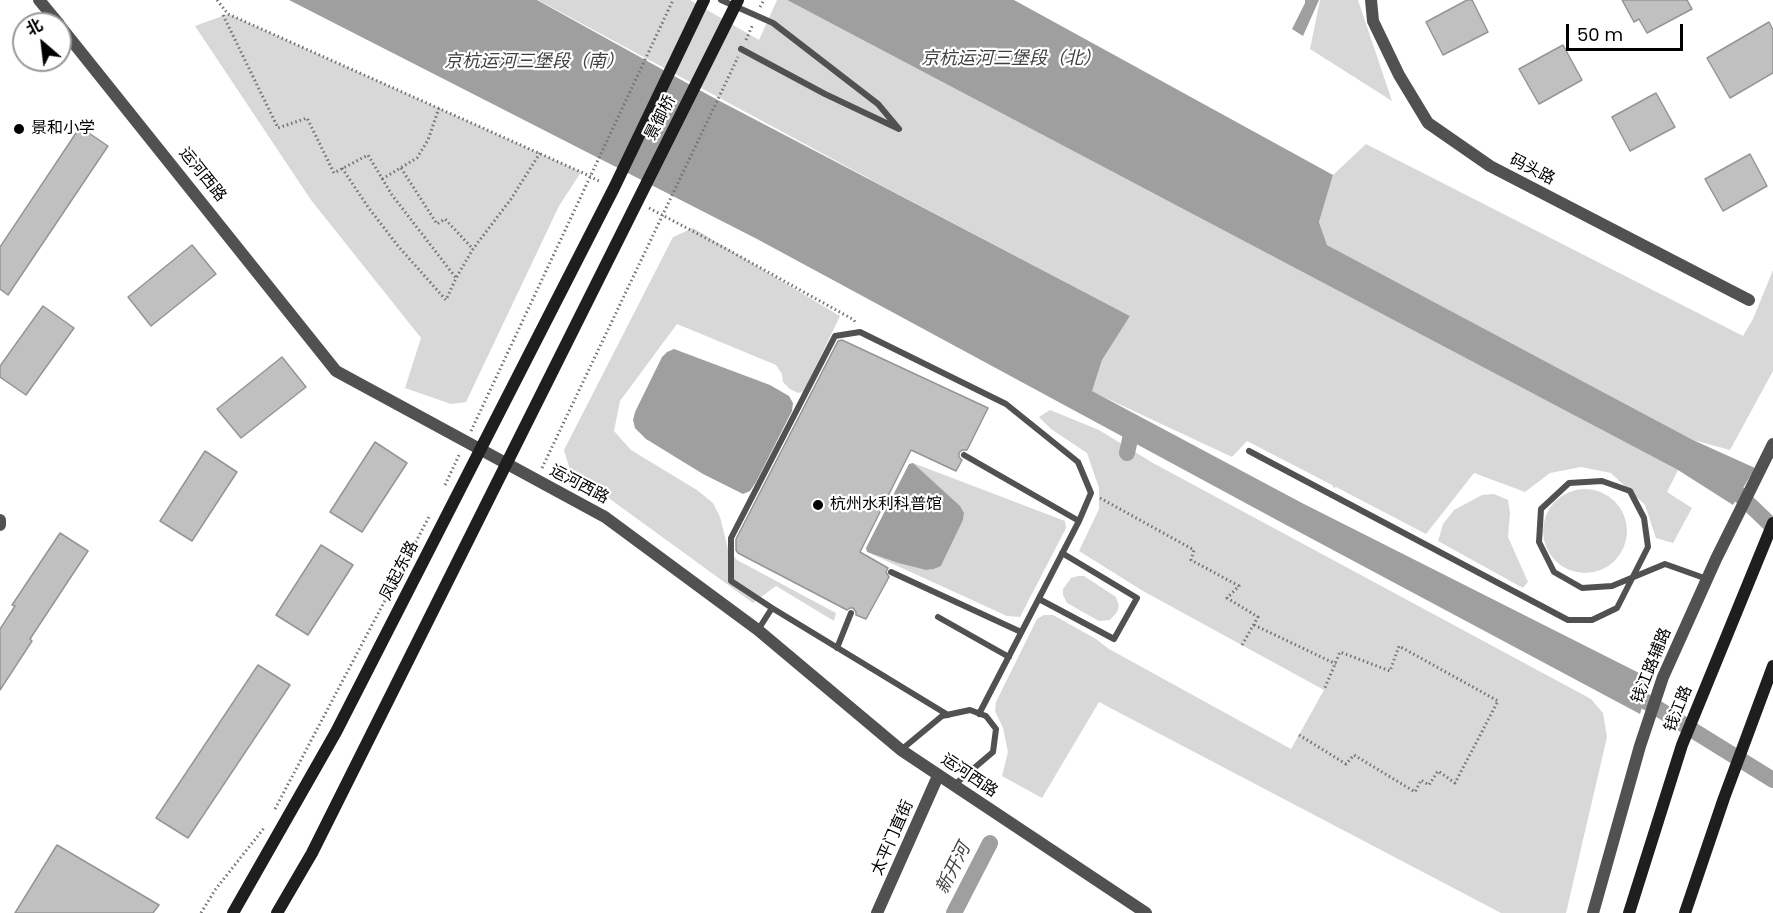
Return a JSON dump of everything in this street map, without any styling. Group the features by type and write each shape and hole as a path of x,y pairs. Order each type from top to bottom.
{"main road":[{"name":"景御桥","path":"587,240 704,0"},
{"name":"景御桥","path":"506,465 738,0"},
{"name":"凤起东路","path":"233,913 336,732 587,240"},
{"path":"277,913 312,853 506,465"},
{"name":"钱江路","path":"1629,913 1682,745 1773,523"},
{"path":"1685,913 1724,798 1773,666"}],"street":[{"name":"运河西路","path":"39,0 49,12"},
{"name":"码头路","path":"1371,0 1373,21 1399,75 1428,123 1490,166 1749,300"},
{"name":"运河西路","path":"72,41 336,371 605,517 758,630 901,750 1146,913"},
{"name":"钱江路辅路","path":"1593,913 1635,765 1663,677 1707,579 1773,444"},
{"path":"0,520 0,525"},
{"name":"太平门直街","path":"877,913 938,776"}],"lane":[{"path":"721,0 773,23 879,104 899,129 741,50"},
{"path":"948,715 731,581 731,538 835,336 860,332 1006,404 1078,462 1090,493 1079,521 979,714"},
{"path":"1249,451 1568,620 1592,620 1617,608 1648,547 1644,518 1630,491 1602,481 1569,483 1541,509 1539,542 1554,572 1582,588 1612,586 1665,564 1707,579"},
{"path":"964,455 1079,521"},
{"path":"1039,599 1114,639 1137,598 1062,553"},
{"path":"891,572 1021,632"},
{"path":"758,630 772,608"},
{"path":"837,648 851,613"},
{"path":"938,617 1009,657"},
{"path":"901,750 942,716 970,710 986,716 996,729 993,752 953,786"}],"path":[{"path":"216,0 228,14 540,153 601,183"},
{"path":"442,493 673,0"},
{"path":"759,10 764,0"},
{"path":"223,15 278,128 307,118 334,172 368,155 392,195 456,278"},
{"path":"536,481 755,20"},
{"path":"382,179 417,158 428,140 439,108"},
{"path":"342,168 398,246 446,300 473,249 511,199 540,153"},
{"path":"401,168 437,224 445,219 473,249"},
{"path":"641,204 854,320 860,332"},
{"path":"1090,493 1194,550 1191,560 1239,586 1227,598 1258,617 1242,645"},
{"path":"271,816 430,513"},
{"path":"1254,625 1336,664"},
{"path":"1299,735 1346,764 1354,755 1415,792 1421,780 1430,785 1438,771 1455,783 1498,701 1399,646 1390,671 1341,652 1324,690"},
{"path":"201,913 215,890 266,826"}],"shaded area":[{"path":"538,0 690,0 759,40 777,0 787,0 1678,470 1667,492 1692,508 1673,543 1656,538 1645,505 1611,473 1581,467 1550,473 1525,492 1474,473 1426,534 1247,441 1232,457 1091,391 1102,360 1130,316"},
{"path":"1320,0 1358,0 1392,101 1310,49"},
{"path":"228,14 581,172 559,206 466,402 451,404 405,388 421,338 311,200 195,26"},
{"path":"1366,144 1743,336 1753,319 1773,270 1773,371 1730,450 1693,440 1327,245 1319,222 1333,175"},
{"path":"693,228 840,316 804,391 798,393 783,382 782,374 776,365 677,324 620,401 614,431 631,450 697,490 713,503 720,517 728,549 737,560 836,613 834,621 776,586 753,603 570,470 564,450 673,237"},
{"path":"1050,410 1099,430 1153,463 1591,699 1603,713 1607,737 1566,913 1501,913 1099,702 1042,798 1002,776 1008,752 1003,728 995,711 996,702 1037,619 1044,615 1053,615 1096,639 1109,649 1291,749 1324,690 1143,591 1079,551 1099,509 1099,488 1087,453 1051,429 1039,417"},
{"path":"913,463 1065,521 1066,528 1020,617 1007,616 867,552 926,570 941,566 963,520 964,513"},
{"path":"1577,489 1593,489 1609,496 1620,507 1627,523 1624,547 1615,561 1593,573 1577,573 1561,566 1550,555 1543,539 1543,523 1550,507 1561,496"},
{"path":"1494,494 1508,500 1510,513 1508,537 1528,582 1523,588 1438,541 1443,524 1454,510 1482,495"},
{"path":"1084,576 1116,597 1119,606 1110,620 1099,621 1067,603 1063,589 1071,578"}],"water":[{"name":"京杭运河三堡段（南）","path":"289,0 537,0 714,98 1130,316 1102,360 1092,391 1302,503 1651,679 1640,714 757,239"},
{"name":"京杭运河三堡段（北）","path":"787,0 1014,0 1333,175 1319,222 1327,245 1693,440 1755,468 1733,505 1678,470"},
{"path":"1305,0 1319,0 1303,36 1292,29"},
{"path":"674,349 770,385 789,396 793,403 792,411 750,491 743,494 703,474 646,439 635,428 633,420 635,412 662,357"},
{"path":"913,463 960,506 964,513 963,520 941,566 934,569 926,570 898,563 867,552 866,548 909,464"}],"building":[{"path":"1467,0 1472,0 1488,32 1443,55 1426,22"},
{"path":"1622,0 1687,0 1692,9 1647,33 1639,19 1634,22"},
{"path":"1769,22 1773,30 1773,73 1730,98 1707,58"},
{"path":"1563,45 1582,80 1539,104 1519,69"},
{"path":"1656,93 1675,127 1630,151 1612,117"},
{"path":"80,127 108,146 8,295 0,289 0,247"},
{"path":"1750,154 1767,186 1723,211 1705,179"},
{"path":"192,245 216,274 151,326 128,297"},
{"path":"43,306 74,328 26,395 0,377 0,366"},
{"name":"杭州水利科普馆","path":"842,340 988,408 967,450 959,453 962,460 956,471 911,450 860,552 888,568 886,572 889,577 866,619 856,615 853,608 847,610 736,550 736,539 838,341"},
{"path":"282,357 306,387 241,438 217,409"},
{"path":"375,442 407,463 362,532 330,512"},
{"path":"205,451 237,472 192,541 160,521"},
{"path":"60,533 88,551 30,639 32,641 0,690 0,629 15,606 12,605"},
{"path":"321,545 353,565 308,635 276,615"},
{"path":"258,665 290,685 188,838 156,818"},
{"path":"57,845 159,905 153,913 15,913"}],"waterway":[{"name":"新开河","path":"1127,453 1132,430"},
{"path":"1724,480 1773,527"},
{"path":"1624,690 1773,780"},
{"name":"新开河","path":"954,913 990,843"}],"place":[{"name":"景和小学","path":"19,129"},
{"name":"杭州水利科普馆","path":"818,505"}]}
